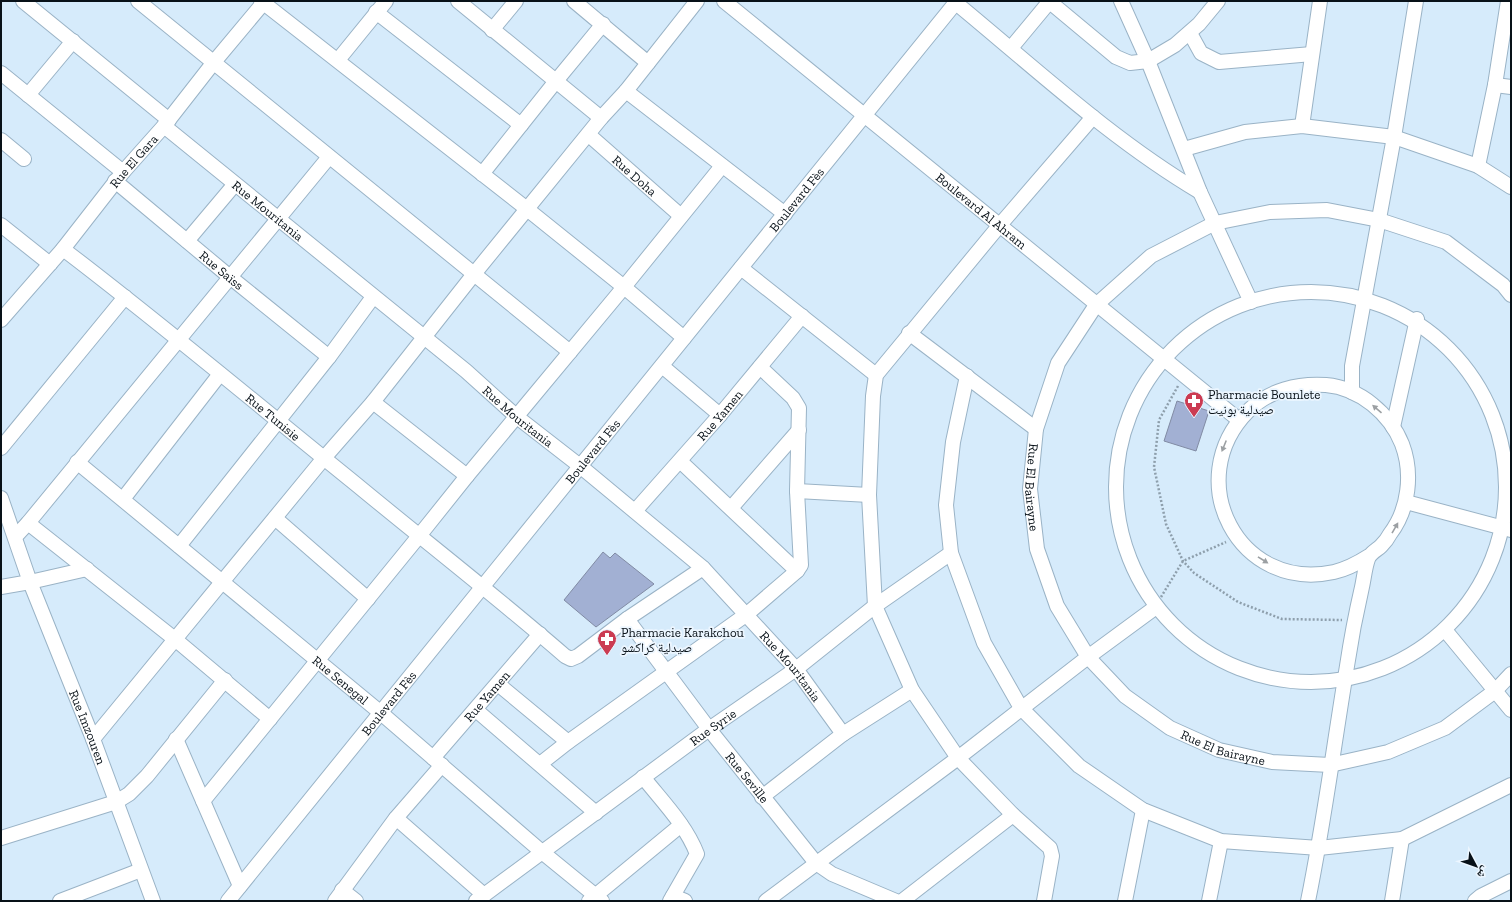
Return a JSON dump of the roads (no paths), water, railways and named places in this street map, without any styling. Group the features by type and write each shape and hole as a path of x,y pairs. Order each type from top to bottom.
{"street":[{"name":"Rue Mouritania","path":"23,1 73,42 235,184 279,218 373,297 466,372 517,417 580,466 703,568 747,614 796,669 843,734"},
{"path":"138,1 570,352"},
{"path":"338,60 386,1"},
{"path":"458,1 601,118"},
{"path":"492,30 516,1"},
{"path":"574,1 648,63"},
{"path":"93,739 176,640 324,458 373,402 474,274 589,135 601,118 626,91 697,1"},
{"name":"Boulevard Al Ahram","path":"724,1 1162,359 1239,420"},
{"path":"1011,48 1050,1 1116,57 1130,63 1148,61 1175,45 1190,33 1218,1"},
{"path":"1121,1 1148,61 1200,192 1216,223 1251,302"},
{"path":"1302,126 1320,1"},
{"path":"1352,392 1352,366 1394,137 1416,1"},
{"path":"1478,166 1508,26 1508,1"},
{"path":"263,2 527,209 624,287 684,338"},
{"name":"Rue El Gara","path":"1,320 63,249 119,176 166,123 263,2"},
{"path":"956,2 1092,117 1168,173 1200,192"},
{"name":"Boulevard Fès","path":"228,901 956,2"},
{"path":"376,12 521,125"},
{"path":"482,174 603,24"},
{"path":"1190,33 1201,53 1219,62 1312,54"},
{"path":"28,95 73,42"},
{"name":"Rue Saïss","path":"1,73 119,176 187,241 329,357"},
{"path":"1495,85 1511,87"},
{"path":"626,91 785,214"},
{"path":"1044,901 1052,856 1051,852 1046,844 1013,815 958,758 912,690 875,606 869,495 873,396 876,375 909,333 1092,117"},
{"path":"1184,149 1245,132 1302,126 1394,137 1478,166 1511,187"},
{"name":"Rue Doha","path":"589,135 681,216"},
{"path":"1,140 24,159"},
{"path":"15,537 329,157"},
{"path":"202,801 722,166"},
{"path":"187,241 235,184"},
{"name":"Rue El Bairayne","path":"1511,295 1503,284 1446,242 1379,220 1326,210 1270,212 1216,223 1151,256 1096,305 1058,363 1036,429 1030,489 1037,549 1057,606 1088,657 1125,696 1170,728 1219,750 1272,762 1330,765 1388,752 1445,728 1495,691 1511,674"},
{"path":"1,225 50,264"},
{"name":"Rue Tunisie","path":"63,249 125,297 324,458 483,587 565,656 571,659 578,656 628,619"},
{"path":"741,268 876,375"},
{"path":"1306,291 1365,299 1417,319 1454,349 1482,388 1501,432 1508,480 1507,529 1491,565 1471,600 1445,630 1398,662 1344,680 1291,682 1240,669 1193,644 1156,607 1132,568 1118,526 1115,481 1121,437 1137,395 1162,359 1201,326 1251,302 1306,291"},
{"path":"1,448 125,297"},
{"path":"179,546 329,357 373,297"},
{"name":"Rue Yamen","path":"635,511 720,415 802,316"},
{"path":"1393,427 1417,319"},
{"path":"909,333 1036,429"},
{"path":"662,366 720,415"},
{"path":"540,764 568,742 668,672 747,614 797,571 801,565 802,557 797,491 800,430 799,408 793,398 760,367"},
{"path":"122,499 220,374"},
{"path":"967,376 954,442 946,506 951,553 984,643 1021,708 1079,766 1143,810 1221,841 1319,848 1402,839 1511,786"},
{"path":"1311,384 1332,386 1352,392 1368,401 1382,413 1393,427 1402,444 1407,463 1408,482 1406,502 1400,518 1382,545 1369,556 1353,566 1336,572 1318,575 1299,574 1265,562 1250,551 1238,538 1228,522 1222,506 1218,488 1218,476 1222,452 1229,436 1239,420 1253,406 1271,394 1290,387 1311,384"},
{"path":"373,402 467,476"},
{"path":"731,508 800,430"},
{"path":"680,461 797,571"},
{"name":"Rue Senegal","path":"77,462 381,713 595,899"},
{"path":"797,491 869,495"},
{"name":"Rue Imzouren","path":"1,498 30,582 93,739 153,901"},
{"path":"1406,502 1507,529"},
{"path":"275,518 368,599"},
{"path":"28,523 176,640 270,719"},
{"name":"Rue Syrie","path":"480,898 709,729 796,669 875,606 951,553"},
{"path":"1308,901 1319,848 1330,765 1354,620 1369,556"},
{"path":"628,619 703,568"},
{"path":"1,587 87,569"},
{"path":"766,901 958,758 1021,708 1156,607"},
{"name":"Rue Seville","path":"628,619 709,729 816,863 832,874 896,901"},
{"path":"1445,630 1511,710"},
{"name":"Rue Yamen","path":"339,895 476,710 540,634"},
{"path":"1,838 116,802 129,794 146,776 225,680"},
{"path":"498,684 568,742"},
{"path":"762,797 843,734 912,690"},
{"path":"476,710 596,813"},
{"path":"176,739 240,886"},
{"path":"643,777 681,825 693,844 697,854 676,899"},
{"path":"1125,901 1143,810"},
{"path":"902,901 1013,815"},
{"path":"396,818 480,898"},
{"path":"595,899 681,825"},
{"path":"1392,901 1402,839"},
{"path":"1210,901 1221,841"},
{"path":"65,900 141,870"},
{"path":"1475,901 1481,896 1511,881"},
{"path":"339,895 356,901"}],"place":[{"name":"Pharmacie Bounlete صيدلية بونيت","path":"1194,418"},
{"name":"Pharmacie Karakchou صيدلية كراكشو","path":"607,656"}]}
